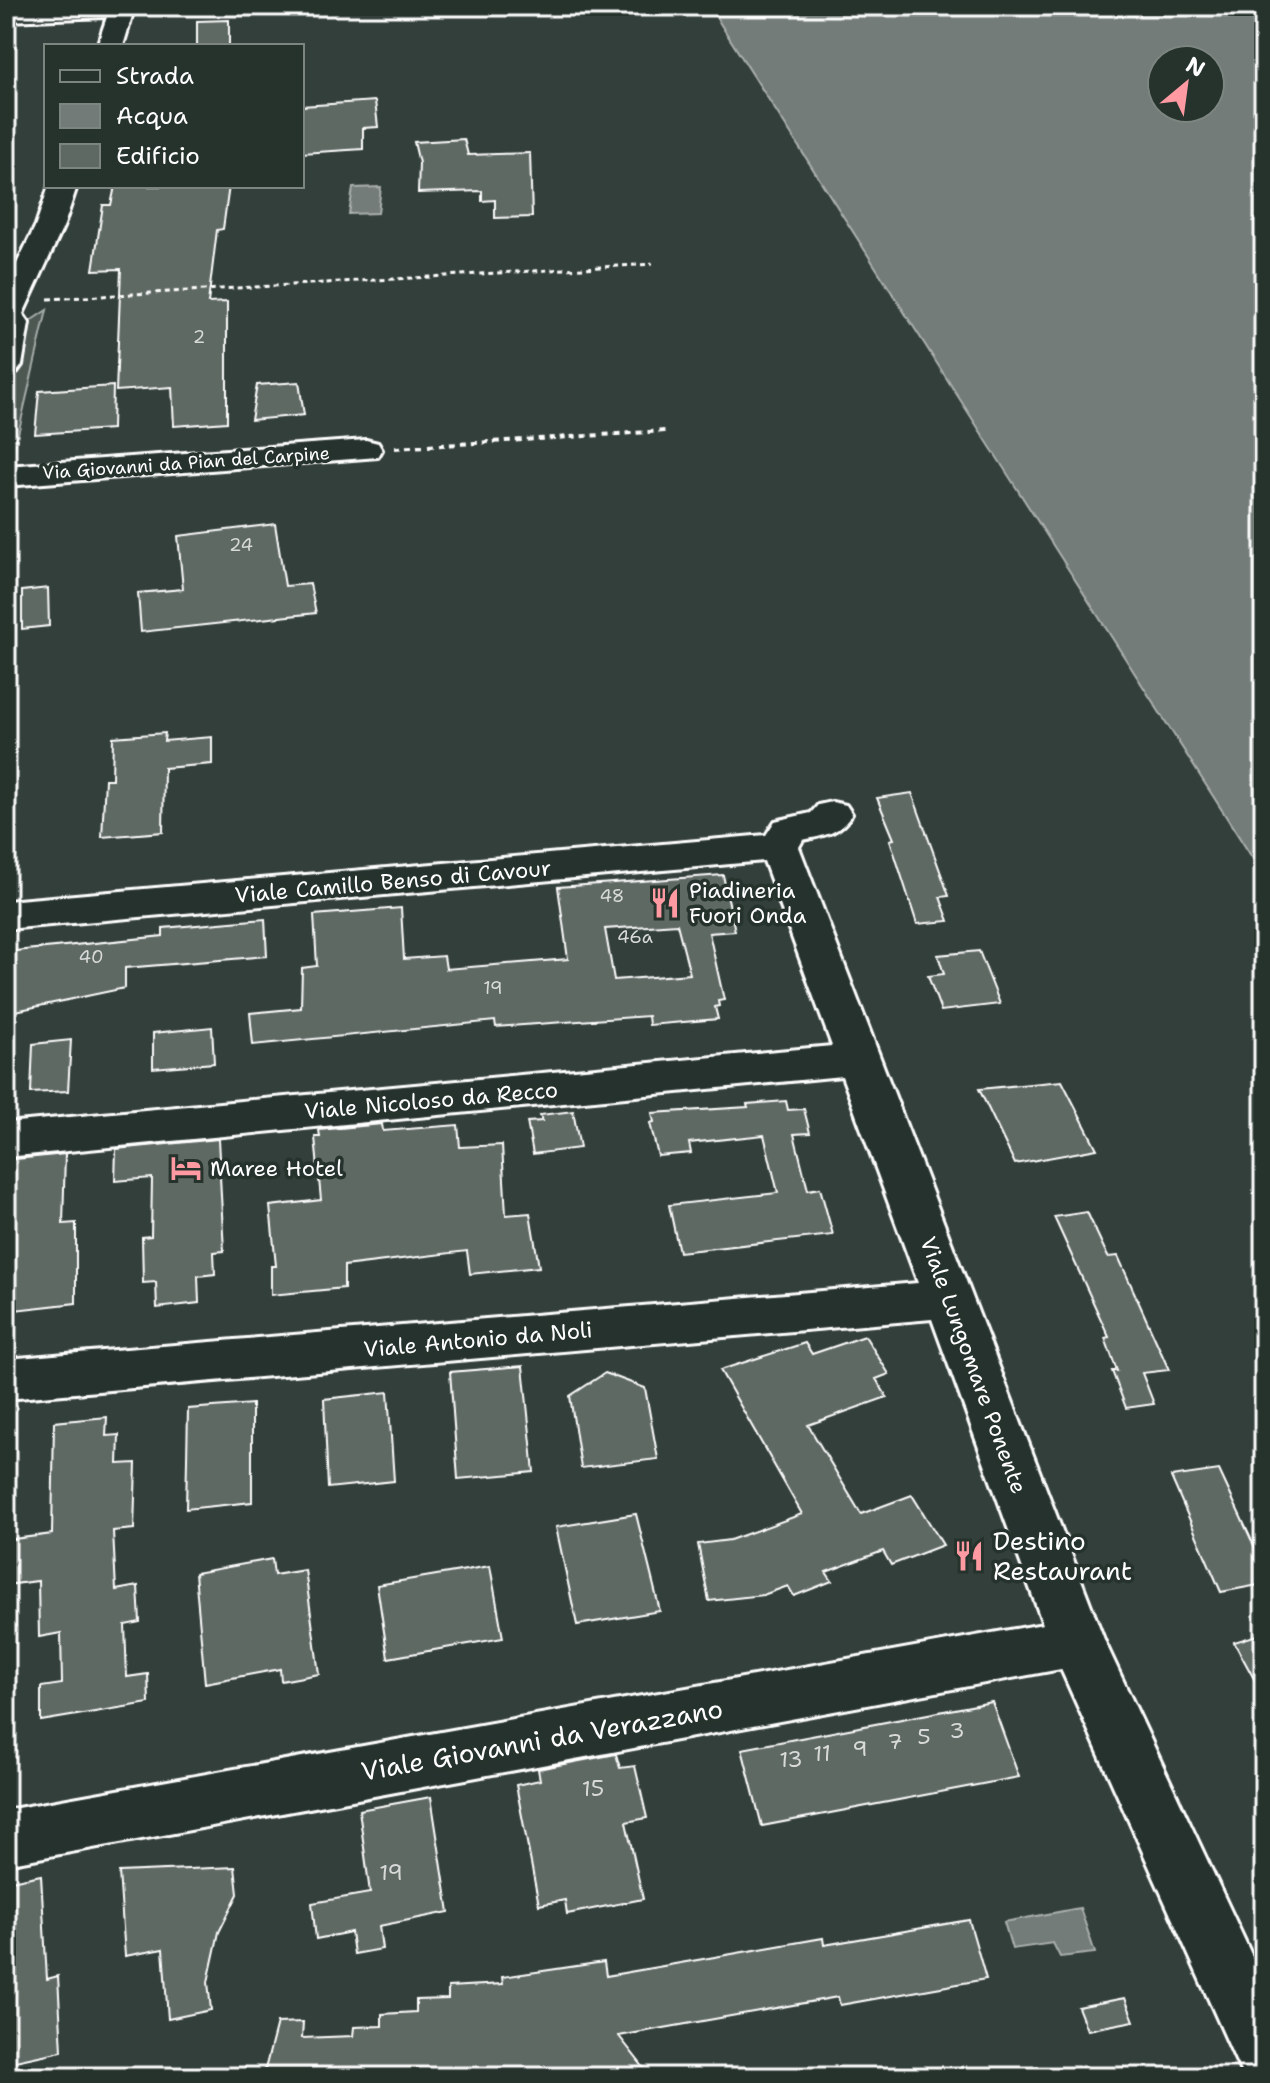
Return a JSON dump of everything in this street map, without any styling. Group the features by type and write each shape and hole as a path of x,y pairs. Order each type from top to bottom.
{"street":[{"path":"6,14 118,22"},
{"path":"6,30 118,22"},
{"path":"6,365 14,323 10,311 50,225 62,188"},
{"name":"Via Giovanni da Pian del Carpine","path":"6,476 366,450"},
{"path":"779,847 789,830 824,823 832,814"},
{"name":"Viale Camillo Benso di Cavour","path":"6,915 779,847"},
{"name":"Viale Lungomare Ponente","path":"779,847 857,1059 951,1299 1077,1642 1264,2052"},
{"name":"Viale Nicoloso da Recco","path":"6,1140 857,1059"},
{"name":"Viale Antonio da Noli","path":"6,1379 951,1299"},
{"name":"Viale Giovanni da Verazzano","path":"6,1837 1077,1642"}],"path":[{"path":"10,311 653,264"},
{"path":"366,450 665,431"}],"shaded area":[{"path":"47,310 11,464 6,465 6,337"}],"water":[{"path":"709,6 1264,6 1264,876"},
{"path":"381,187 378,213 349,214 353,188"},
{"path":"1080,1908 1095,1953 1060,1957 1053,1943 1012,1949 1004,1922"}],"building":[{"path":"229,20 229,44 197,44 197,21"},
{"path":"375,101 378,127 363,128 363,149 304,153 304,106"},
{"path":"464,139 468,155 530,153 532,217 495,218 495,200 482,201 482,191 418,193 419,163 414,142"},
{"path":"115,188 229,188 223,229 217,230 208,303 227,302 227,422 174,426 172,387 116,391 121,269 93,270 103,205 111,205"},
{"path":"299,382 304,415 251,420 257,385"},
{"path":"113,386 112,429 35,434 39,391"},
{"path":"275,524 285,586 310,584 316,613 141,632 138,593 183,589 178,536"},
{"path":"48,588 49,626 22,629 22,591"},
{"path":"165,733 164,741 212,737 212,764 164,768 163,832 102,837 105,779 112,779 113,737"},
{"path":"912,793 949,896 940,897 949,921 917,924 890,840 894,839 877,798"},
{"path":"723,875 735,931 709,933 724,1000 718,1001 719,1006 715,1007 718,1019 649,1025 648,1016 496,1027 495,1021 253,1045 250,1013 301,1008 302,968 317,966 314,915 401,908 404,959 444,956 446,969 568,959 558,887","holes":["677,924 690,974 614,980 605,929"]},
{"path":"265,919 267,956 125,968 125,988 6,1013 6,952 163,936 163,928"},
{"path":"979,951 1000,1004 941,1011 928,976 944,974 938,955"},
{"path":"212,1027 214,1063 153,1068 153,1033"},
{"path":"71,1040 68,1091 31,1093 33,1044"},
{"path":"1062,1081 1097,1149 1015,1164 979,1089"},
{"path":"786,1101 788,1110 804,1109 810,1133 794,1134 808,1190 820,1188 833,1235 679,1252 669,1205 778,1193 764,1135 689,1143 691,1153 658,1156 650,1123 654,1122 652,1113 748,1107 747,1104"},
{"path":"573,1111 580,1148 533,1154 527,1122 542,1121 540,1115"},
{"path":"382,1124 383,1131 458,1125 460,1147 502,1145 506,1215 530,1213 539,1267 470,1274 467,1251 344,1266 344,1288 271,1295 271,1266 276,1266 270,1206 321,1200 315,1137 320,1137 319,1130"},
{"path":"218,1139 224,1251 214,1252 215,1274 198,1276 199,1303 157,1308 156,1282 143,1283 142,1237 151,1236 152,1178 115,1181 116,1149"},
{"path":"65,1154 63,1224 76,1223 76,1303 6,1311 6,1160"},
{"path":"1087,1212 1108,1257 1118,1256 1169,1370 1142,1373 1154,1404 1126,1408 1112,1371 1117,1371 1105,1338 1109,1337 1054,1217"},
{"path":"865,1336 889,1374 876,1379 887,1397 808,1425 861,1514 912,1495 943,1545 891,1565 883,1551 826,1572 832,1581 794,1596 788,1586 763,1595 709,1601 698,1544 730,1540 802,1514 720,1370 805,1343 812,1354"},
{"path":"523,1366 534,1472 458,1479 450,1372"},
{"path":"605,1373 645,1388 658,1459 581,1468 570,1396"},
{"path":"388,1392 394,1481 328,1488 324,1399"},
{"path":"252,1404 252,1502 186,1509 188,1409"},
{"path":"107,1417 106,1436 119,1435 118,1464 136,1463 134,1529 113,1531 116,1590 138,1586 140,1622 125,1625 127,1677 148,1674 149,1703 41,1721 41,1687 62,1684 61,1633 39,1637 38,1581 6,1585 6,1540 52,1534 54,1422"},
{"path":"1219,1470 1264,1567 1264,1584 1221,1592 1171,1477"},
{"path":"636,1514 660,1611 577,1625 556,1527"},
{"path":"272,1559 274,1575 305,1570 319,1674 281,1681 280,1669 205,1683 195,1573"},
{"path":"490,1566 503,1638 388,1658 377,1585"},
{"path":"1264,1633 1264,1697 1234,1642"},
{"path":"992,1702 1019,1777 762,1826 742,1749"},
{"path":"616,1754 620,1768 635,1766 647,1818 626,1822 643,1899 567,1914 565,1900 539,1905 516,1785 540,1780 538,1769"},
{"path":"431,1797 449,1912 379,1926 382,1949 354,1954 351,1932 316,1939 312,1903 370,1893 359,1810"},
{"path":"235,1867 238,1894 219,1932 208,1982 211,2010 168,2019 163,1949 125,1956 119,1872"},
{"path":"41,1875 47,1979 58,1976 62,2051 6,2063 6,1882"},
{"path":"969,1920 986,1979 840,2005 838,1997 619,2036 651,2077 263,2077 277,2023 303,2022 302,2038 353,2036 354,2027 382,2026 382,2014 416,2012 416,2000 448,1999 448,1987 503,1984 502,1977 604,1962 606,1976 823,1938 824,1945"},
{"path":"1125,1998 1134,2021 1087,2030 1078,2007"}],"place":[{"name":"Piadineria Fuori Onda","path":"665,903"},
{"name":"Maree Hotel","path":"186,1168"},
{"name":"Destino Restaurant","path":"969,1556"}]}
